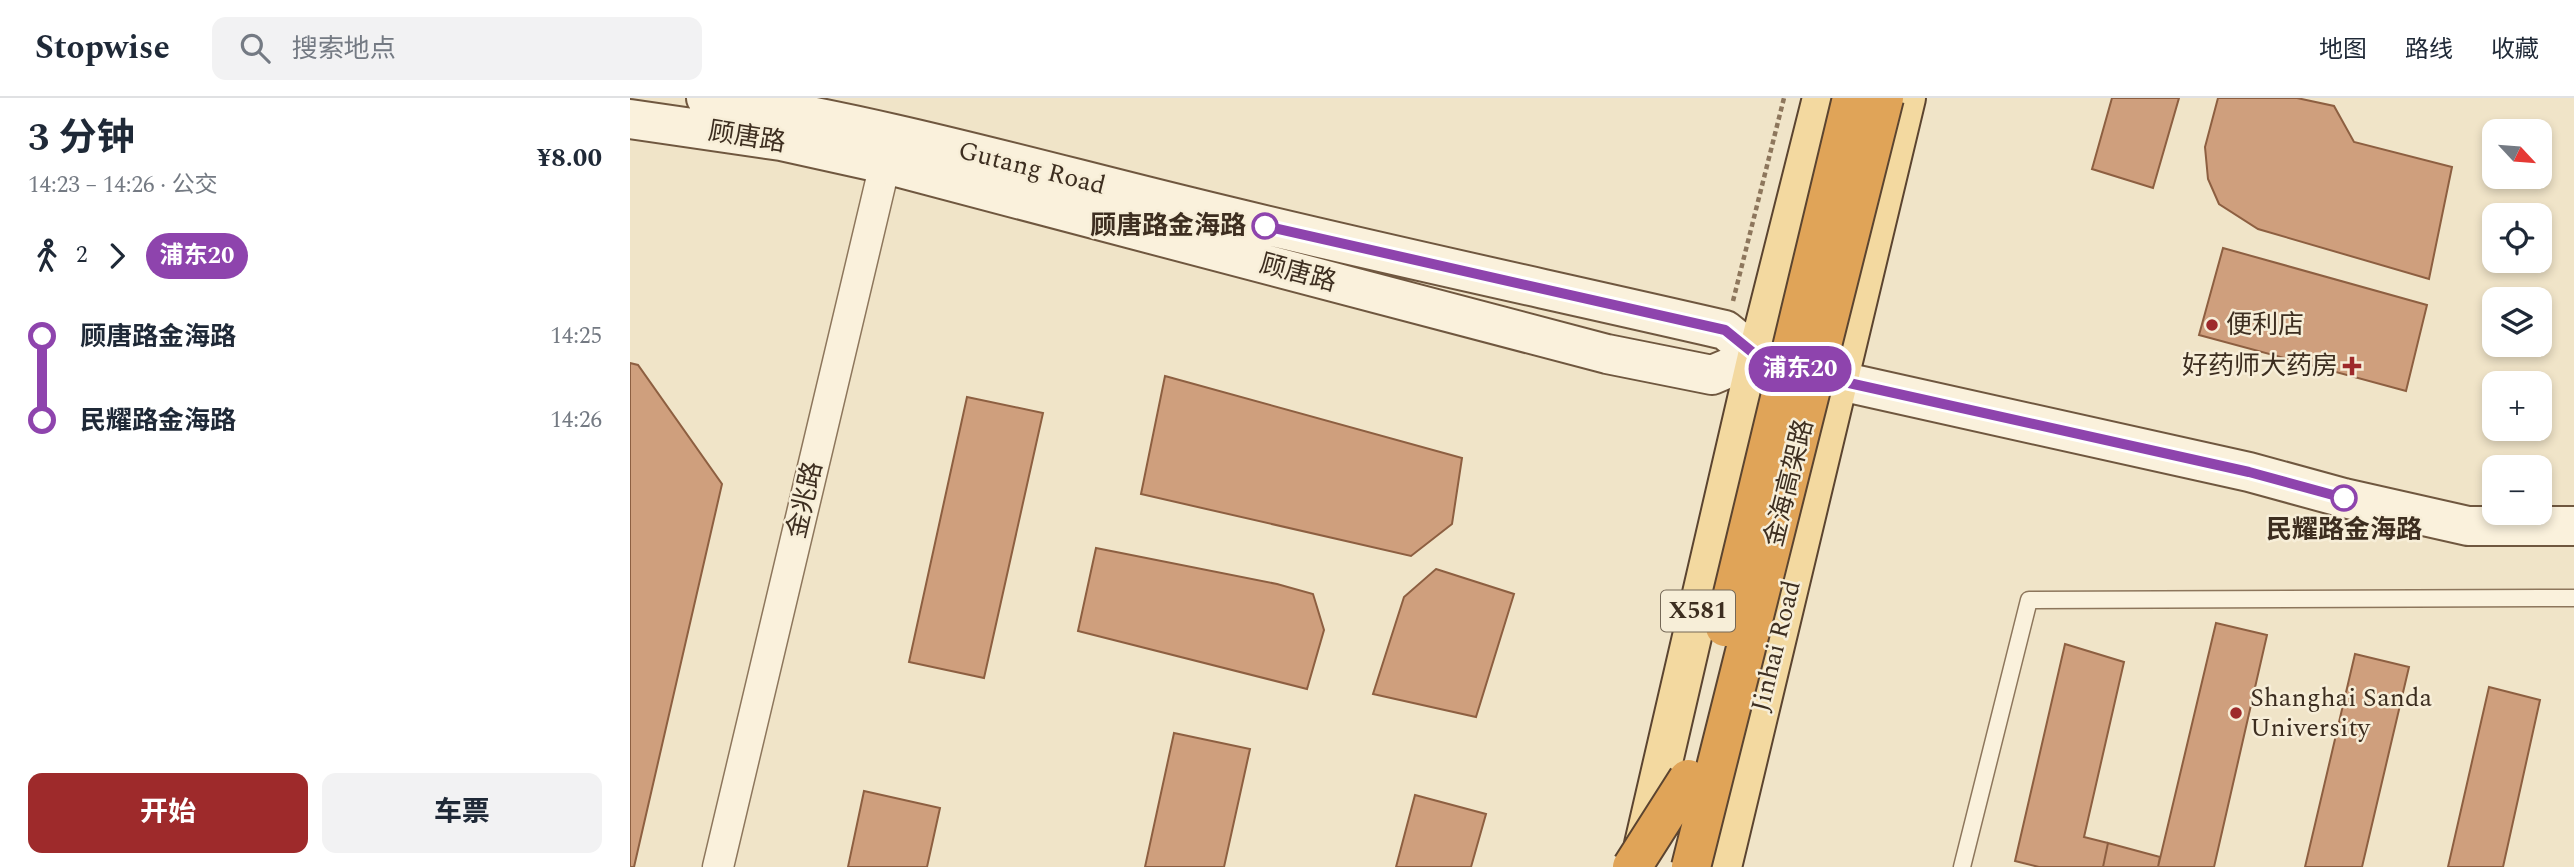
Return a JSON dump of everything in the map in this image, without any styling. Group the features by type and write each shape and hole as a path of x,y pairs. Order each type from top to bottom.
{"highway":[{"name":"金海高架路","path":"1667,867 1853,98"},
{"name":"金海高架路","path":"1691,867 1884,98"},
{"path":"1632,867 1688,779"}],"main road":[{"name":"Gutang Road","path":"706,98 776,108 887,149 1265,226 1725,330 1757,356"},
{"name":"X581","path":"1639,867 1757,356 1822,98"},
{"name":"Jinhai Road","path":"1722,867 1906,98"},
{"name":"顾唐路","path":"630,119 780,141 887,149"},
{"path":"1757,356 1840,381 2249,472 2344,498 2468,526 2574,526"}],"street":[{"name":"金兆路","path":"718,867 887,149"}],"lane":[{"path":"1962,867 2029,600 2574,598"}],"building":[{"path":"2112,98 2179,98 2153,188 2092,169"},
{"path":"2218,98 2297,98 2334,106 2354,142 2452,167 2429,279 2258,229 2219,204 2208,179 2205,147"},
{"path":"2223,248 2427,305 2406,391 2199,335"},
{"path":"630,363 638,365 722,484 634,867 630,867"},
{"path":"1165,376 1462,458 1452,524 1411,556 1141,494"},
{"path":"967,397 1043,413 984,678 909,662"},
{"path":"1096,548 1277,584 1313,594 1324,630 1307,689 1078,631"},
{"path":"1436,569 1514,594 1476,717 1373,694 1404,597"},
{"path":"2216,623 2267,635 2214,867 2158,867"},
{"path":"2065,644 2124,662 2084,837 2108,843 2103,867 2039,867 2015,861"},
{"path":"2355,654 2409,667 2362,867 2305,867"},
{"path":"2489,687 2540,700 2503,867 2448,867"},
{"path":"1174,733 1250,749 1224,867 1145,867"},
{"path":"864,791 940,808 927,867 848,867"},
{"path":"1415,795 1486,814 1471,867 1396,867"},
{"path":"2108,843 2160,857 2158,867 2103,867"}],"bus line":[{"name":"浦东20","path":"1265,226 1725,330 1757,356 1840,381 2249,472 2344,498"}],"place":[{"name":"顾唐路金海路","path":"1265,226"},
{"name":"便利店","path":"2212,325"},
{"name":"好药师大药房","path":"2352,366"},
{"name":"民耀路金海路","path":"2344,498"},
{"name":"Shanghai Sanda University","path":"2236,713"}]}
